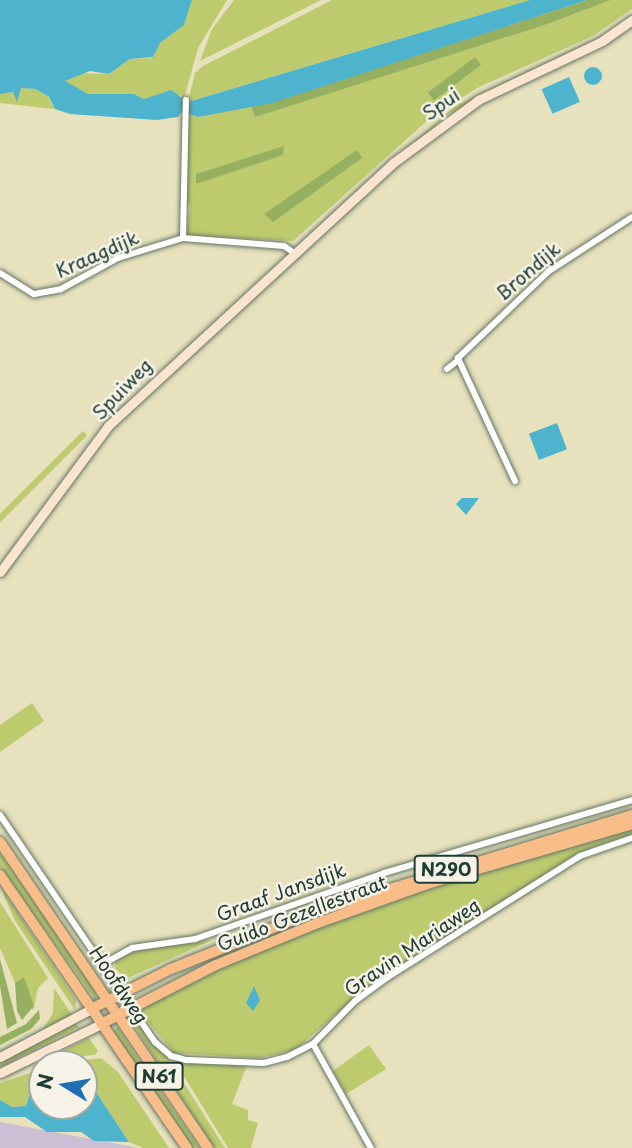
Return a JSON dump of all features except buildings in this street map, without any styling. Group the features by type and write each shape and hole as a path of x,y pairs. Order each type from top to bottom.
{"main road":[{"name":"Spui","path":"295,253 446,119 603,41 632,20"},
{"name":"Spuiweg","path":"0,572 108,426 295,253"},
{"name":"Guido Gezellestraat","path":"0,1057 171,969 307,915 632,815"},
{"name":"Guido Gezellestraat","path":"0,1073 216,965 382,899 632,824"},
{"name":"Hoofdweg","path":"0,842 208,1148"},
{"name":"Hoofdweg","path":"0,875 187,1148"}],"street":[{"path":"183,239 186,100"},
{"name":"Brondijk","path":"447,369 549,271 632,217"},
{"name":"Kraagdijk","path":"0,272 17,287 45,293 118,258 183,239 284,246 295,253"},
{"path":"456,362 515,481"},
{"name":"Graaf Jansdijk","path":"103,964 132,948 195,939 375,876 632,800"},
{"name":"Gravin Mariaweg","path":"0,815 164,1051 186,1060 264,1063 313,1044 355,1001 388,977 580,856 632,838"},
{"path":"313,1044 371,1148"}],"shaded area":[{"path":"0,1122 139,1148 0,1148"}],"green space":[{"path":"192,0 227,0 198,48 183,102 180,95 144,99 134,94 88,94 66,83 66,78 77,73 109,74 130,59 151,58 160,43 184,25"},
{"path":"234,0 321,0 200,61 212,29"},
{"path":"332,0 530,0 188,102 195,73 203,66"},
{"path":"587,0 611,0 545,25 255,117 251,106 286,98"},
{"path":"611,0 632,0 632,9 593,36 477,88 429,119 293,241 186,235 190,205 186,204 188,112 198,117 251,106 255,116 545,25","holes":["284,147 196,184 196,174"]},
{"path":"602,36 448,114 300,242 455,106"},
{"path":"475,57 481,65 434,100 428,93"},
{"path":"21,88 37,89 48,97 55,109 0,103 0,94 13,92 17,97"},
{"path":"284,146 283,155 196,184 196,174"},
{"path":"357,150 362,158 273,222 264,214"},
{"path":"83,431 87,435 0,522 0,514"},
{"path":"32,703 44,721 0,752 0,725"},
{"path":"632,828 632,835 593,847 486,912 415,947 420,954 359,994 295,1050 259,1058 174,1053 138,1010 220,966 358,911"},
{"path":"0,853 95,989 96,1001 0,867"},
{"path":"0,886 76,1000 75,1010 15,921"},
{"path":"0,902 48,978 38,988 33,1011 24,978 15,983 0,948"},
{"path":"486,912 420,954 415,946 463,916"},
{"path":"212,940 126,979 115,968 116,959 142,949"},
{"path":"0,959 17,1023 7,1029 0,986"},
{"path":"24,977 34,1006 22,1020 17,1011 15,983"},
{"path":"54,988 72,1015 42,1031 53,1013"},
{"path":"39,1010 40,1019 31,1029 0,1045 0,1037 26,1024"},
{"path":"134,1013 166,1055 225,1148 214,1148 132,1023"},
{"path":"75,1023 79,1027 34,1050 28,1050 28,1053 0,1067 0,1062"},
{"path":"118,1027 200,1148 191,1148 112,1032"},
{"path":"89,1038 97,1050 65,1050"},
{"path":"369,1045 386,1069 346,1094 333,1071"},
{"path":"98,1058 118,1072 169,1148 143,1148 129,1142 98,1095"},
{"path":"174,1060 247,1065 232,1104 248,1110 248,1120 258,1123 251,1148 228,1148"},
{"path":"28,1074 26,1106 11,1107 0,1100 0,1083"}],"water":[{"path":"0,0 192,0 184,25 160,43 153,57 130,59 109,74 90,71 65,81 88,94 134,94 144,99 171,90 188,102 530,0 587,0 272,103 198,117 182,111 178,117 157,120 70,114 55,109 49,97 36,89 21,88 17,102 13,92 0,94"},
{"path":"589,67 597,67 602,76 600,83 589,85 584,80 584,72"},
{"path":"569,77 580,102 553,114 542,89"},
{"path":"557,423 567,449 539,460 529,434"},
{"path":"462,498 479,498 466,515 456,504"},
{"path":"254,986 260,1000 253,1011 246,1003"},
{"path":"98,1095 129,1142 94,1141 81,1132 47,1132 29,1120 98,1120"},
{"path":"28,1099 28,1119 0,1117 0,1100 12,1107 26,1106"}]}
